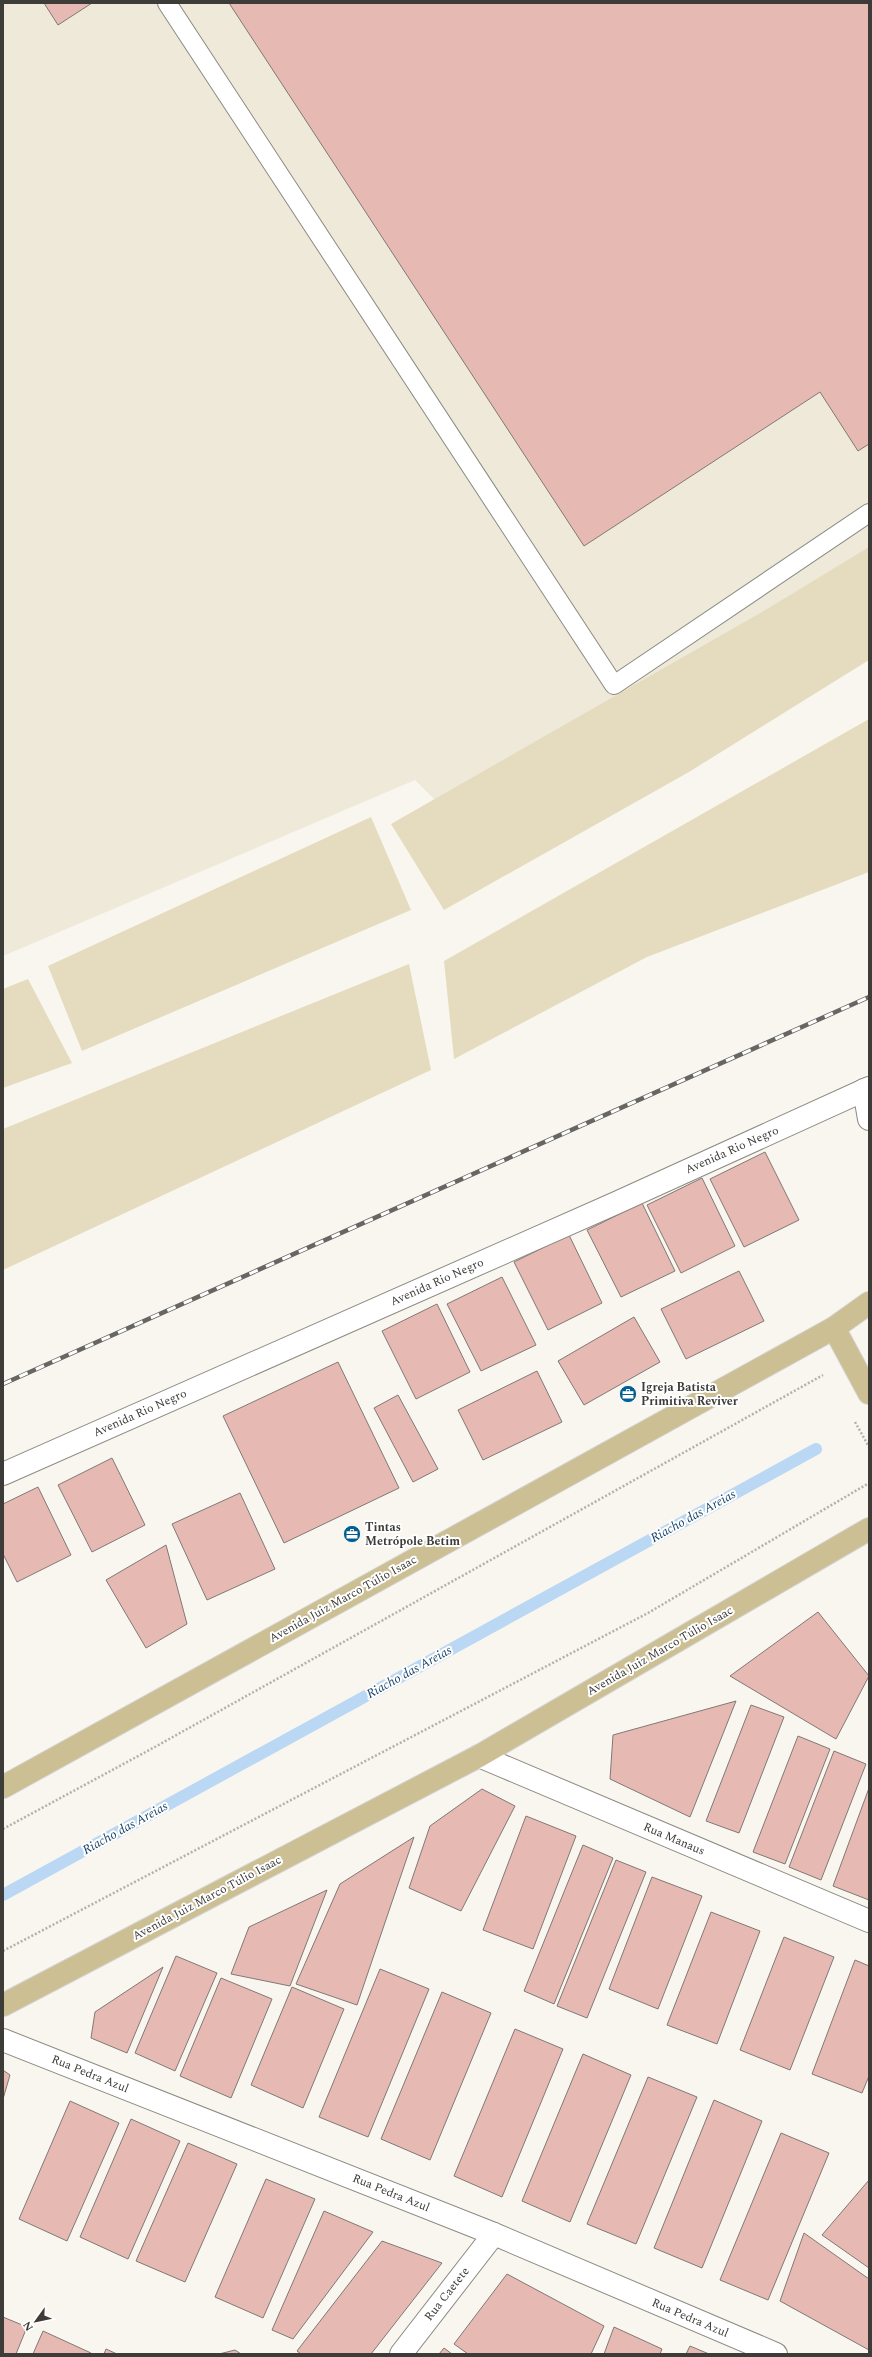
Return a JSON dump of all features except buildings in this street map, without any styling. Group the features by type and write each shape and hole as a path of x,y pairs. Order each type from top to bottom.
{"main road":[{"name":"Avenida Juiz Marco Túlio Isaac","path":"3,1787 834,1328 869,1303"},
{"path":"834,1328 869,1393"},
{"name":"Avenida Juiz Marco Túlio Isaac","path":"3,2005 479,1756 869,1529"}],"street":[{"path":"867,1089 869,1119"},
{"name":"Avenida Rio Negro","path":"3,1474 616,1203 867,1089"},
{"name":"Rua Manaus","path":"479,1756 869,1921"},
{"name":"Rua Pedra Azul","path":"3,2040 494,2234 776,2354"},
{"name":"Rua Caetete","path":"401,2354 494,2234"}],"lane":[{"path":"167,3 614,685 869,513"}],"path":[{"path":"3,1829 153,1748 826,1373"},
{"path":"3,1951 648,1613 869,1483"}],"shaded area":[{"path":"3,3 869,3 869,569 452,817 415,780 3,956"},
{"path":"869,547 869,660 689,772 444,910 391,824 767,609"},
{"path":"869,719 869,872 647,957 454,1059 444,961"},
{"path":"371,817 411,910 82,1051 48,966"},
{"path":"409,964 431,1070 3,1270 3,1129"},
{"path":"28,979 72,1063 3,1088 3,989"}],"waterway":[{"name":"Riacho das Areias","path":"3,1895 816,1449"}],"railway":[{"path":"3,1384 869,997"}],"place":[{"name":"Igreja Batista Primitiva Reviver","path":"628,1394"},
{"name":"Tintas Metrópole Betim","path":"352,1534"}]}
